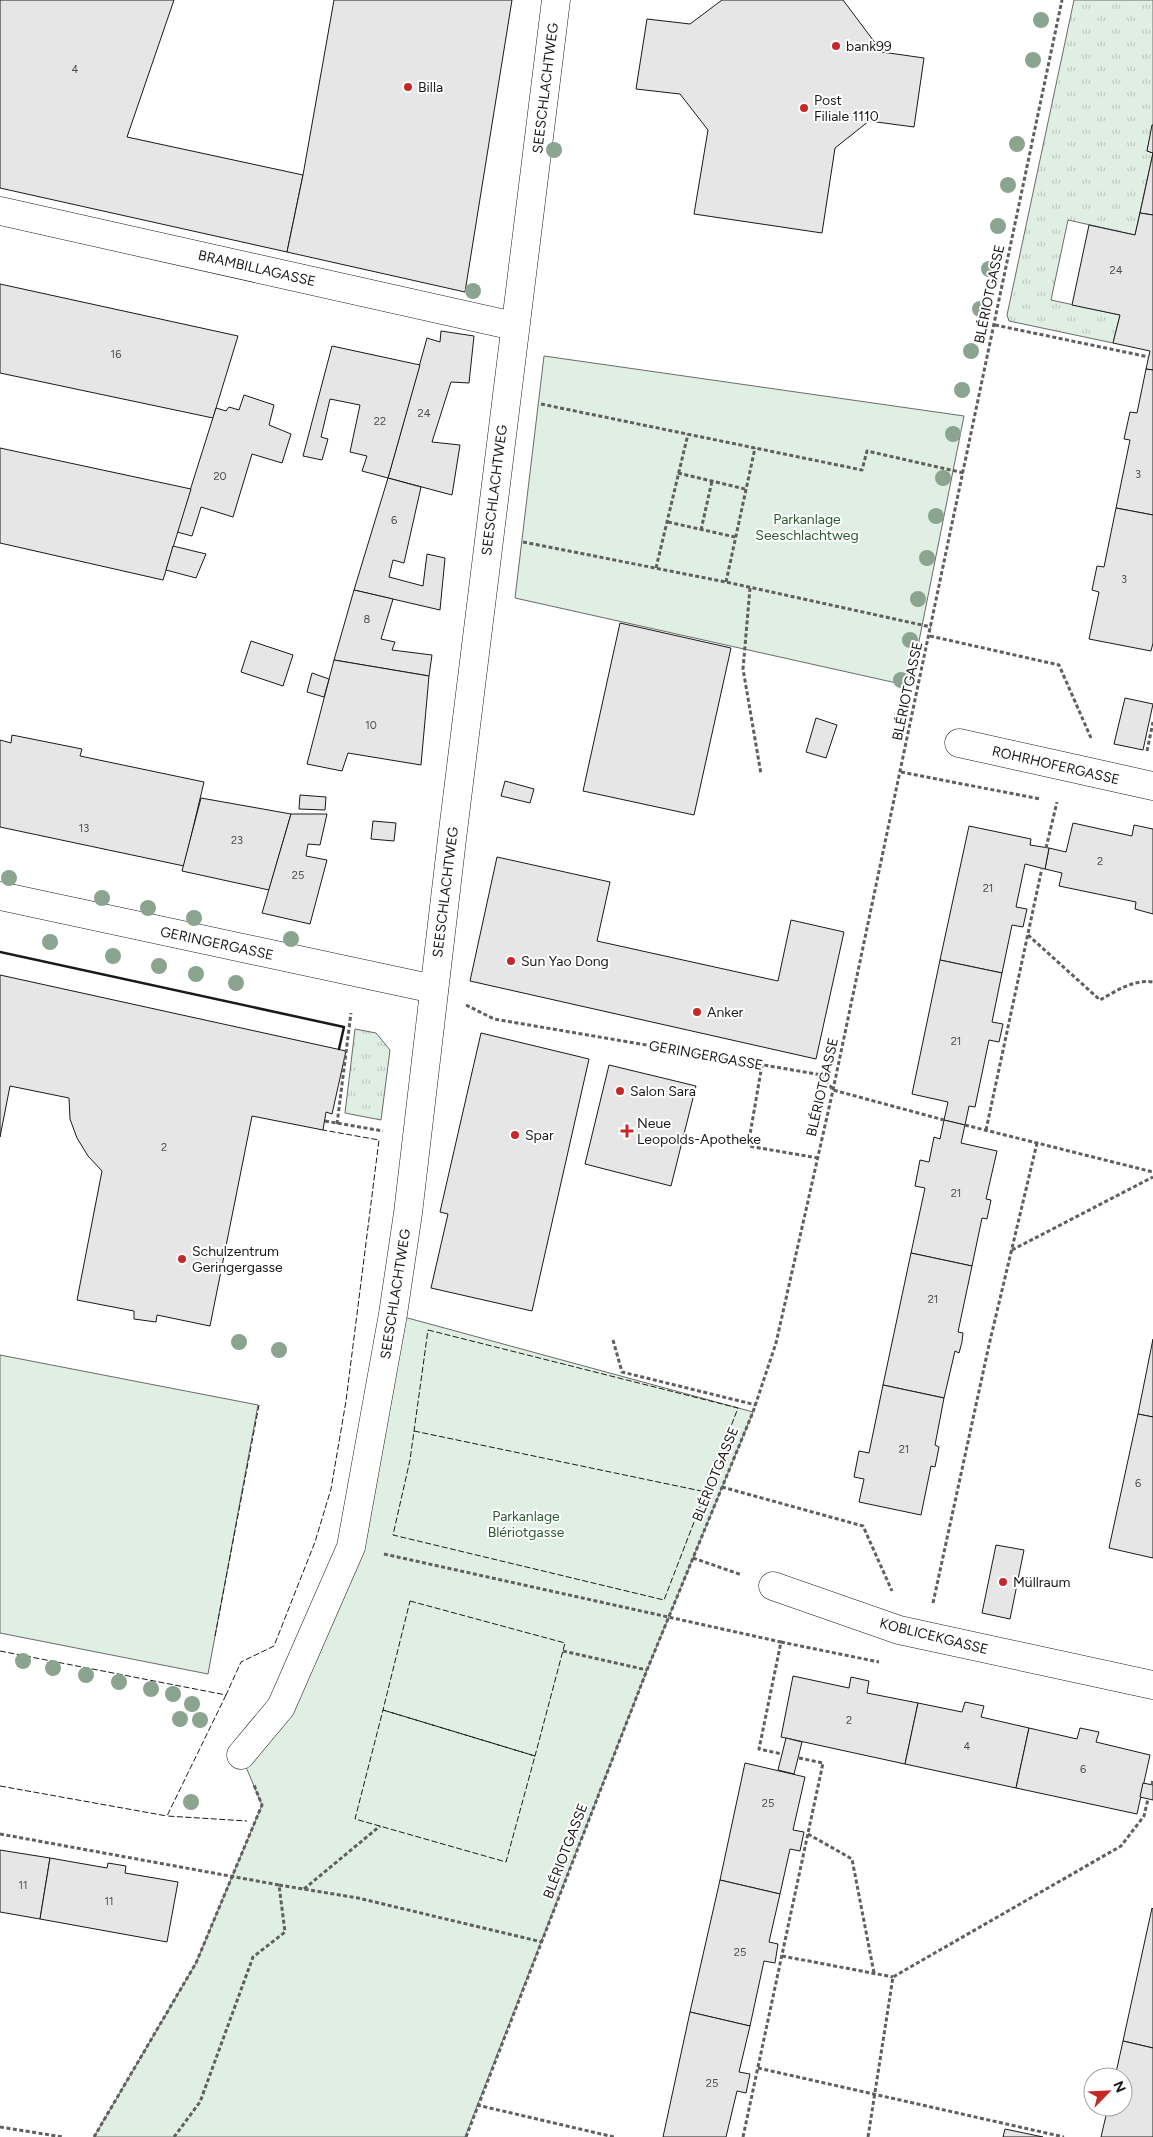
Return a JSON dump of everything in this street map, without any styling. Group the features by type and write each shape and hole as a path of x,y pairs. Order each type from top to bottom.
{"street":[{"name":"SEESCHLACHTWEG","path":"241,1755 281,1707 351,1547 393,1314 406,1232 514,326 556,0"},
{"name":"BRAMBILLAGASSE","path":"0,211 514,326"},
{"name":"ROHRHOFERGASSE","path":"958,743 1153,786"},
{"name":"GERINGERGASSE","path":"0,896 434,989"},
{"name":"KOBLICEKGASSE","path":"773,1586 900,1630 1153,1685"}],"path":[{"name":"BLÉRIOTGASSE","path":"466,2137 477,2104 647,1670 756,1405 776,1343 833,1090 930,636 1062,0"},
{"path":"994,325 1149,357"},
{"path":"535,403 862,470 867,450 964,473"},
{"path":"656,568 688,434"},
{"path":"726,582 755,448"},
{"path":"678,474 745,488"},
{"path":"701,530 712,481"},
{"path":"668,522 735,537"},
{"path":"515,540 726,582 931,627"},
{"path":"750,588 743,670 760,774"},
{"path":"930,636 1059,665 1092,740"},
{"path":"1146,758 1153,722"},
{"path":"901,772 1067,804"},
{"path":"1046,848 1057,802"},
{"path":"986,1130 1042,868"},
{"path":"1028,934 1100,1000 1122,987 1146,981 1153,982"},
{"name":"GERINGERGASSE","path":"461,1002 494,1019 822,1075 833,1090 944,1120"},
{"path":"337,1124 351,1013"},
{"path":"762,1064 748,1146 818,1158"},
{"path":"325,1121 386,1132"},
{"path":"965,1125 1153,1172"},
{"path":"931,1610 989,1345 1038,1143"},
{"path":"1012,1250 1153,1177"},
{"path":"613,1340 622,1372 756,1405"},
{"path":"722,1487 863,1526 895,1597"},
{"path":"351,1547 781,1642 759,1749 782,1754"},
{"path":"693,1558 773,1586"},
{"path":"563,1651 647,1670"},
{"path":"94,2137 196,1963 262,1805 241,1755"},
{"path":"743,2137 824,1763 799,1758"},
{"path":"1152,1785 1153,1779"},
{"path":"782,1956 893,1977 1121,1846 1144,1816 1148,1799"},
{"path":"303,1889 380,1826"},
{"path":"0,1834 232,1877 358,1898 542,1942"},
{"path":"808,1834 852,1859 874,1973"},
{"path":"174,2137 200,2102 253,1957 285,1932 280,1885"},
{"path":"868,2137 893,1977"},
{"path":"758,2068 1064,2137"},
{"path":"477,2104 614,2137"},
{"path":"0,2127 63,2137"}],"green space":[{"path":"1074,0 1153,0 1153,125 1147,151 1153,153 1135,235 1068,220 1051,300 1120,315 1113,343 1009,321 1007,315"},
{"name":"Parkanlage Seeschlachtweg","path":"544,356 964,416 910,686 515,598"},
{"path":"355,1029 376,1033 390,1050 381,1120 345,1113"},
{"name":"Parkanlage Blériotgasse","path":"393,1314 753,1412 647,1670 465,2137 94,2137 196,1963 262,1805 241,1755 351,1547"},
{"path":"0,1355 258,1405 208,1674 0,1633"}],"building":[{"path":"0,0 174,0 127,137 303,175 287,252 0,188"},
{"name":"Billa","path":"334,0 512,0 465,292 287,252 303,175"},
{"name":"Post Filiale 1110","path":"722,0 843,0 882,52 924,58 914,127 869,121 835,148 822,233 694,214 708,130 680,94 636,89 647,19 690,24"},
{"path":"1153,125 1153,153 1147,151"},
{"path":"1153,153 1153,215 1140,213"},
{"path":"1140,213 1153,215 1153,370 1146,369 1150,351 1113,343 1120,315 1072,305 1089,225 1135,235"},
{"path":"0,284 238,336 213,418 0,373"},
{"path":"441,331 474,336 469,383 451,382 432,442 460,445 452,495 388,478 427,338 440,342"},
{"path":"332,346 420,365 388,478 362,471 367,456 350,452 360,405 330,399 321,437 328,439 322,460 303,456"},
{"path":"1146,369 1153,370 1153,515 1116,508 1130,440 1124,439 1130,412 1137,413"},
{"path":"244,395 274,405 269,425 291,434 282,463 252,454 233,517 201,507 192,536 177,532 216,408 226,411 229,407 239,410"},
{"path":"0,448 191,489 163,580 0,543"},
{"path":"388,478 421,487 404,563 393,560 389,577 423,586 427,554 445,558 440,610 354,590"},
{"path":"1116,508 1153,515 1153,643 1151,651 1089,639 1099,592 1092,590 1097,566 1104,567"},
{"path":"173,546 206,554 196,578 166,570"},
{"path":"354,590 393,599 381,639 395,642 392,650 432,655 429,676 334,660"},
{"path":"620,623 731,648 694,815 583,791"},
{"path":"251,641 293,655 283,686 241,672"},
{"path":"334,660 429,676 421,765 348,753 342,771 307,764"},
{"path":"312,673 329,679 324,697 307,692"},
{"path":"1125,698 1153,704 1143,750 1114,744"},
{"path":"816,718 837,725 826,758 806,752"},
{"path":"12,735 82,749 80,756 204,782 184,866 0,827 0,740 11,743"},
{"path":"505,781 534,789 530,803 501,796"},
{"path":"300,795 326,797 325,810 299,809"},
{"path":"201,798 291,814 269,890 182,871"},
{"path":"291,814 327,814 320,845 308,844 306,856 327,860 310,924 262,913"},
{"path":"373,821 396,823 394,841 371,839"},
{"path":"1073,823 1132,836 1134,825 1153,829 1153,914 1135,909 1136,902 1059,886 1062,873 1045,869 1049,848 1066,852"},
{"path":"969,826 1031,839 1030,845 1049,848 1045,869 1025,864 1016,907 1027,909 1023,927 1012,925 1002,973 940,960"},
{"path":"497,857 610,882 597,941 778,981 791,920 844,932 816,1059 470,981"},
{"path":"940,960 1002,973 992,1022 1003,1024 999,1042 989,1040 975,1107 969,1106 965,1125 944,1120 948,1102 912,1094"},
{"name":"Schulzentrum Geringergasse","path":"0,975 346,1051 332,1114 326,1112 323,1130 252,1116 210,1326 157,1315 156,1322 134,1319 134,1311 77,1300 102,1171 88,1156 77,1138 70,1119 69,1098 10,1086 0,1137"},
{"name":"Spar","path":"481,1033 589,1059 532,1311 431,1288 448,1214 440,1212"},
{"path":"609,1065 696,1086 671,1186 585,1164"},
{"path":"944,1120 965,1125 961,1143 997,1151 986,1199 991,1200 987,1219 982,1218 972,1266 911,1253 925,1188 915,1186 920,1160 929,1162 934,1137 940,1139"},
{"path":"911,1253 972,1266 958,1332 963,1333 962,1342 959,1353 955,1351 944,1398 883,1385"},
{"path":"1153,1339 1153,1417 1138,1414"},
{"path":"883,1385 944,1398 935,1445 939,1447 935,1467 931,1466 921,1515 859,1502 864,1479 854,1477 859,1451 869,1453"},
{"path":"1138,1414 1153,1417 1153,1558 1109,1548"},
{"name":"Müllraum","path":"996,1545 1024,1550 1010,1619 982,1613"},
{"path":"793,1676 849,1688 851,1677 869,1681 867,1693 918,1703 905,1764 781,1737"},
{"path":"965,1702 984,1706 981,1717 1029,1728 1016,1788 905,1764 918,1703 962,1712"},
{"path":"1029,1728 1077,1739 1080,1728 1099,1732 1096,1742 1150,1755 1137,1814 1016,1788"},
{"path":"786,1738 802,1742 794,1774 778,1770"},
{"path":"745,1763 805,1777 793,1830 804,1832 800,1851 790,1849 780,1894 720,1880"},
{"path":"1143,1783 1153,1785 1153,1800 1140,1797"},
{"path":"0,1850 50,1858 40,1919 0,1912"},
{"path":"50,1858 107,1868 108,1863 126,1866 125,1873 178,1882 167,1942 40,1919"},
{"path":"720,1880 780,1894 769,1942 778,1944 775,1963 764,1961 750,2026 690,2012"},
{"path":"1153,1909 1153,2048 1123,2041"},
{"path":"690,2012 750,2026 739,2072 750,2074 746,2093 737,2091 726,2137 663,2137"},
{"path":"1123,2041 1153,2048 1153,2137 1101,2137 1106,2117 1133,2117 1133,2067 1117,2067"},
{"path":"1005,2129 1043,2137 1003,2137"}],"fence":[{"path":"0,1651 226,1695 241,1662 274,1646 315,1542 331,1489 346,1401 379,1140 323,1130"},
{"path":"428,1330 738,1408 664,1600 393,1535 410,1460 428,1330"},
{"path":"215,1636 259,1405"},
{"path":"414,1431 706,1492"},
{"path":"410,1601 565,1643 535,1756 383,1710 410,1601"},
{"path":"226,1695 167,1816 247,1821"},
{"path":"383,1710 535,1756 506,1862 355,1819 383,1710"},
{"path":"0,1786 167,1816"}],"wall":[{"path":"0,952 344,1027 339,1049"}],"place":[{"name":"bank99","path":"836,46"},
{"name":"Billa","path":"408,87"},
{"name":"Post Filiale 1110","path":"804,108"},
{"name":"Sun Yao Dong","path":"511,961"},
{"name":"Anker","path":"697,1012"},
{"name":"Salon Sara","path":"620,1091"},
{"name":"Neue Leopolds-Apotheke","path":"627,1131"},
{"name":"Spar","path":"515,1135"},
{"name":"Schulzentrum Geringergasse","path":"182,1259"},
{"name":"Müllraum","path":"1003,1582"}]}
